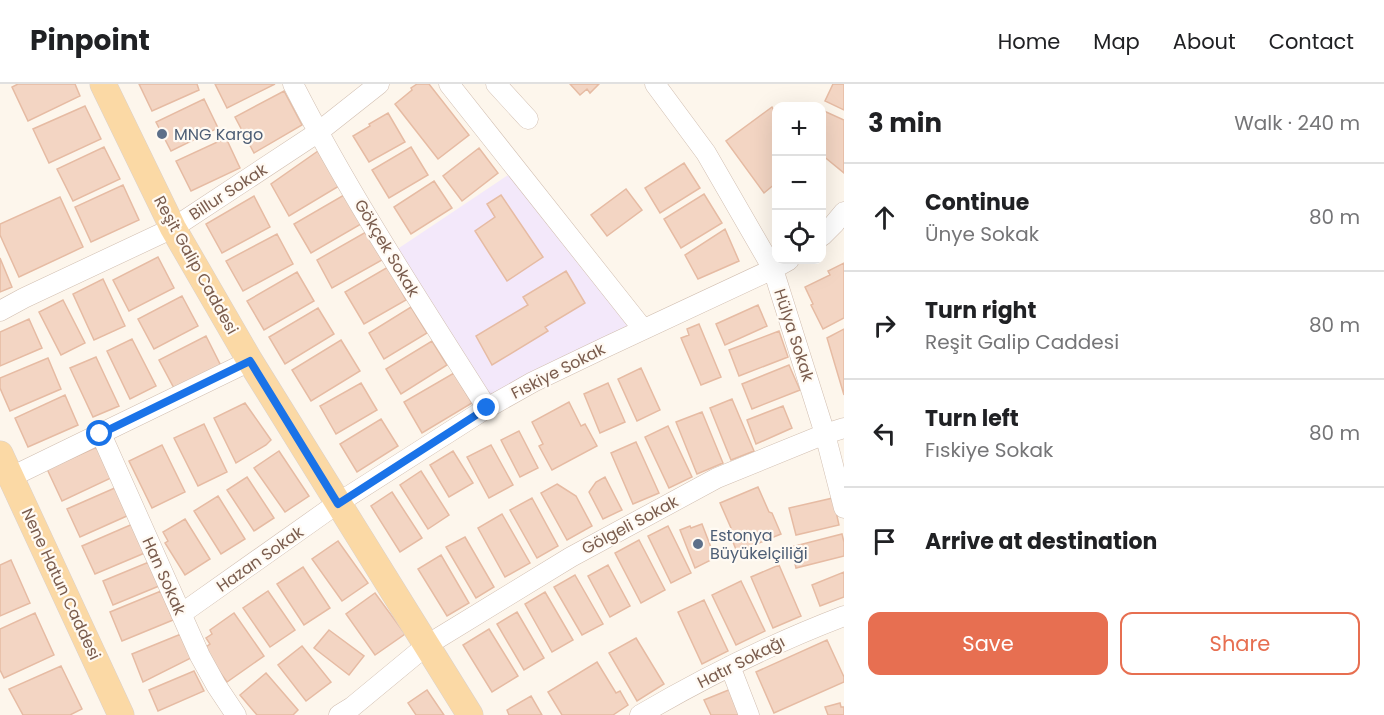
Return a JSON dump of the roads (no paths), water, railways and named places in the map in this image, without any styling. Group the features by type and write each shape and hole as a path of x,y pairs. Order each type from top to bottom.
{"main road":[{"name":"Reşit Galip Caddesi","path":"103,84 173,228 250,361 470,715"},
{"name":"Nene Hatun Caddesi","path":"0,453 121,715"}],"street":[{"name":"Gökçek Sokak","path":"293,84 317,133 397,267 487,408"},
{"name":"Billur Sokak","path":"0,311 173,228 317,133 379,84"},
{"path":"449,84 643,329"},
{"path":"496,84 528,119"},
{"name":"Hülya Sokak","path":"664,88 772,251"},
{"path":"826,232 844,212"},
{"name":"Fıskiye Sokak","path":"338,504 487,408 533,382 781,264"},
{"name":"Hülya Sokak","path":"781,264 844,508"},
{"path":"11,477 250,361"},
{"name":"Gölgeli Sokak","path":"339,715 352,707 427,645 571,557 706,484 844,428"},
{"name":"Han Sokak","path":"100,434 205,666 236,715"},
{"name":"Hazan Sokak","path":"181,614 338,504"},
{"name":"Hatır Sokağı","path":"640,715 729,666 800,632 844,616"},
{"path":"729,666 749,715"}],"place":[{"name":"MNG Kargo","path":"162,134"},
{"name":"Estonya Büyükelçiliği","path":"698,544"}]}
